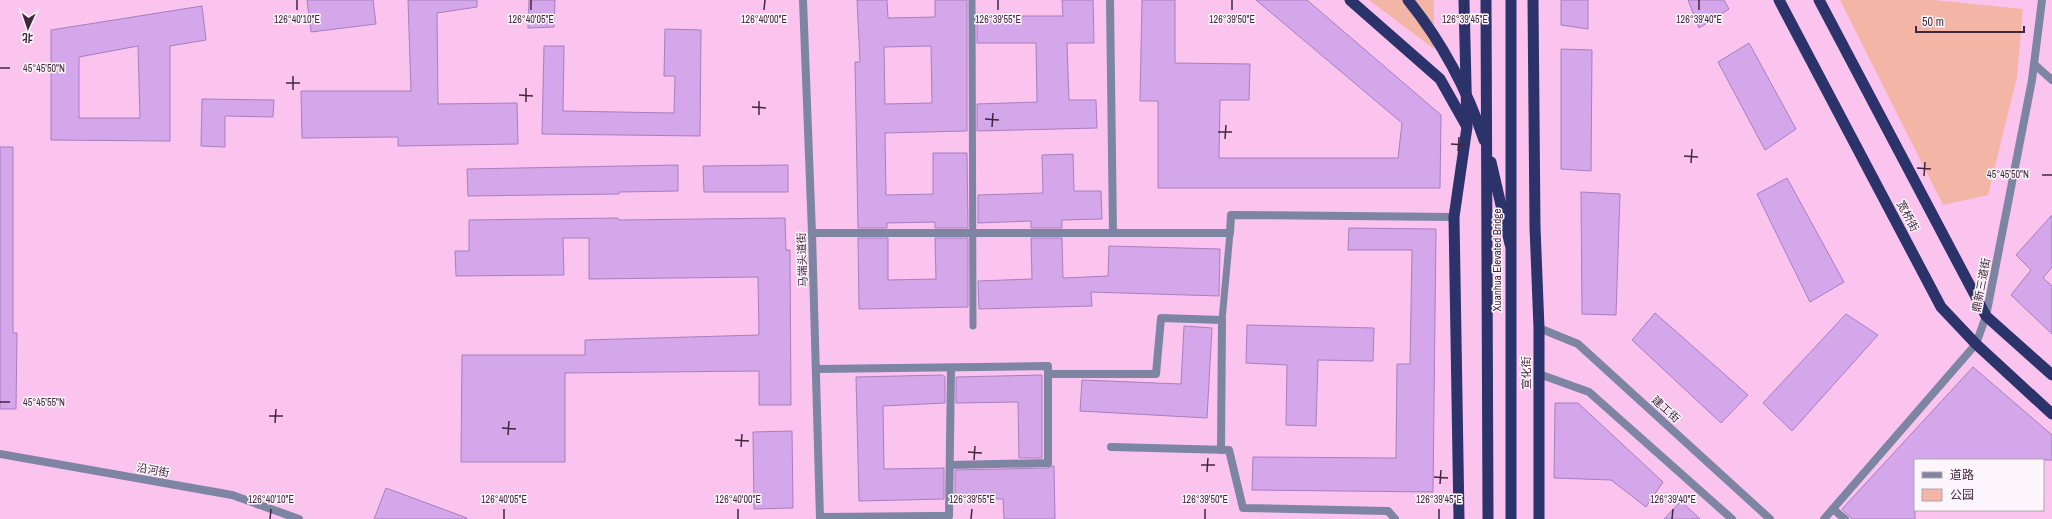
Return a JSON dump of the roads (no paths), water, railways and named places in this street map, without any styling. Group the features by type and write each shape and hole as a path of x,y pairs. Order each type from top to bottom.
{"highway":[{"path":"1350,0 1440,79 1467,127"},
{"path":"1408,0 1424,20 1450,60 1472,106 1492,166 1510,244"},
{"path":"1459,519 1454,222 1467,127 1464,0"},
{"name":"Xuanhua Elevated Bridge","path":"1486,0 1488,519"},
{"name":"Xuanhua Elevated Bridge","path":"1511,0 1511,519"},
{"name":"宣化街","path":"1533,0 1535,227 1539,328 1539,519"},
{"name":"宽桥街","path":"1779,0 1941,307 1976,344 2052,414"},
{"name":"宽桥街","path":"1819,0 1986,316 2052,375"}],"street":[{"name":"马端头道街","path":"803,0 812,233 820,518"},
{"path":"1110,0 1113,233"},
{"name":"鼎新三道街","path":"1824,519 1976,344 1986,316 2034,64 2042,0"},
{"path":"2034,64 2052,80"},
{"path":"812,233 1230,233 1231,215 1454,222"},
{"path":"1048,374 1156,374 1161,318 1222,320 1221,450"},
{"name":"建工街","path":"1539,328 1578,344 1770,519"},
{"path":"816,370 1048,366 1048,463 950,465"},
{"path":"820,518 949,516 950,368"},
{"path":"1539,374 1589,392 1732,519"},
{"path":"1111,447 1229,450 1243,508 1388,511 1395,519"},
{"name":"沿河街","path":"0,454 232,495 299,519"},
{"path":"1833,509 1845,519"}],"lane":[{"path":"972,0 973,326"},
{"path":"1222,320 1230,233"}]}
